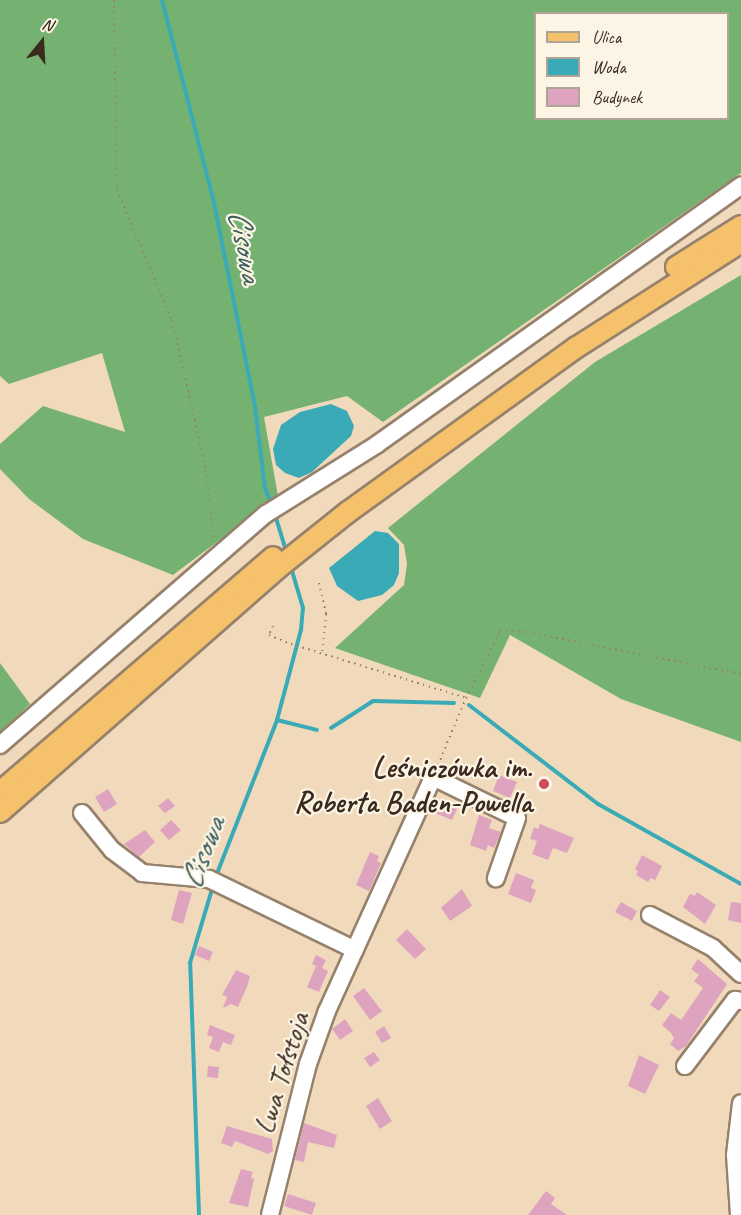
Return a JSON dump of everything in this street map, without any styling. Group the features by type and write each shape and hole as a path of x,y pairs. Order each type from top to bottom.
{"main road":[{"path":"0,792 298,544 569,338 741,226"},
{"path":"298,544 505,396 741,243"},
{"path":"0,812 277,561"}],"street":[{"path":"0,745 266,514 376,445 741,186"},
{"path":"433,777 517,818 496,878"},
{"name":"Lwa Tołstoja","path":"270,1215 308,1064 355,950 433,777"},
{"path":"82,813 112,850 142,873 216,882 355,950"},
{"path":"650,915 713,948 741,974"},
{"path":"686,1066 735,1000 741,1002"},
{"path":"739,1215 738,1155 741,1103"}],"path":[{"path":"114,0 117,190 172,321 206,470 213,539 219,553"},
{"path":"319,583 326,614 322,655"},
{"path":"273,626 269,635 303,649 466,698"},
{"path":"433,777 492,641 500,632 514,630 741,674"}],"green space":[{"path":"0,0 741,0 741,173 383,422 347,396 264,417 278,496 173,575 83,539 29,499 0,469 0,444 43,406 125,432 102,353 9,384 0,376"},
{"path":"741,275 741,742 621,699 510,635 480,698 335,648 404,585 407,564 404,545 388,528 595,362"},
{"path":"0,663 30,704 0,732"}],"water":[{"path":"331,404 347,411 354,426 351,436 312,472 299,478 285,473 276,465 273,449 281,425 300,412"},
{"path":"375,531 388,533 399,544 399,573 394,585 382,595 358,601 337,586 329,568"}],"building":[{"path":"499,775 517,782 510,798 493,791"},
{"path":"108,789 117,804 104,812 95,797"},
{"path":"168,798 175,806 165,813 158,806"},
{"path":"440,800 458,807 452,820 435,813"},
{"path":"479,815 492,820 489,828 501,832 494,848 488,845 486,851 470,845"},
{"path":"171,820 181,830 169,840 160,830"},
{"path":"540,824 574,838 567,853 553,848 548,860 532,854 537,841 530,839 534,827 538,829"},
{"path":"145,830 155,842 139,857 124,844"},
{"path":"370,852 379,856 377,861 381,863 369,891 356,885"},
{"path":"642,855 662,866 655,880 651,878 648,882 636,875 638,871 635,869"},
{"path":"516,873 534,880 531,888 536,890 531,903 508,894"},
{"path":"462,889 472,906 450,921 441,908"},
{"path":"179,890 192,893 183,924 171,920"},
{"path":"697,892 716,905 705,924 683,907 690,894 695,896"},
{"path":"621,902 637,911 632,921 615,912"},
{"path":"731,902 741,903 741,923 728,920"},
{"path":"407,929 426,949 415,959 396,940"},
{"path":"199,946 213,952 209,961 195,955"},
{"path":"316,955 326,960 322,968 328,971 319,992 307,987 316,966 312,964"},
{"path":"698,959 727,984 686,1046 678,1051 670,1044 674,1038 671,1033 662,1025 671,1013 681,1020 703,988 694,981 699,975 691,969"},
{"path":"236,970 250,976 247,987 238,1007 231,1004 223,1008 227,997 222,995"},
{"path":"364,988 382,1011 370,1020 353,996"},
{"path":"660,990 670,997 659,1011 650,1005"},
{"path":"345,1019 353,1031 340,1040 332,1029"},
{"path":"210,1025 235,1035 231,1045 223,1042 219,1052 209,1048 213,1037 207,1035"},
{"path":"384,1026 391,1038 382,1043 375,1032"},
{"path":"374,1052 380,1060 370,1067 364,1058"},
{"path":"639,1055 659,1065 645,1094 628,1086"},
{"path":"208,1066 219,1067 218,1078 207,1077"},
{"path":"378,1098 392,1121 380,1129 366,1106"},
{"path":"304,1123 337,1135 334,1148 308,1142 304,1162 295,1160"},
{"path":"227,1126 272,1139 273,1151 268,1154 235,1141 232,1147 221,1143"},
{"path":"241,1169 253,1172 251,1178 254,1179 248,1207 229,1203"},
{"path":"546,1191 555,1198 551,1204 567,1215 528,1215"},
{"path":"288,1194 316,1203 312,1215 284,1206"}],"waterway":[{"name":"Cisowa","path":"162,0 214,203 255,407 265,488 271,504"},
{"name":"Cisowa","path":"276,518 287,554"},
{"name":"Cisowa","path":"216,876 277,720 301,630 303,608 290,564"},
{"path":"331,728 373,701 454,703"},
{"path":"469,705 598,804 741,884"},
{"path":"277,720 317,730"},
{"name":"Cisowa","path":"199,1215 190,963 213,886"}],"place":[{"name":"Leśniczówka im. Roberta Baden-Powella","path":"544,784"}]}
